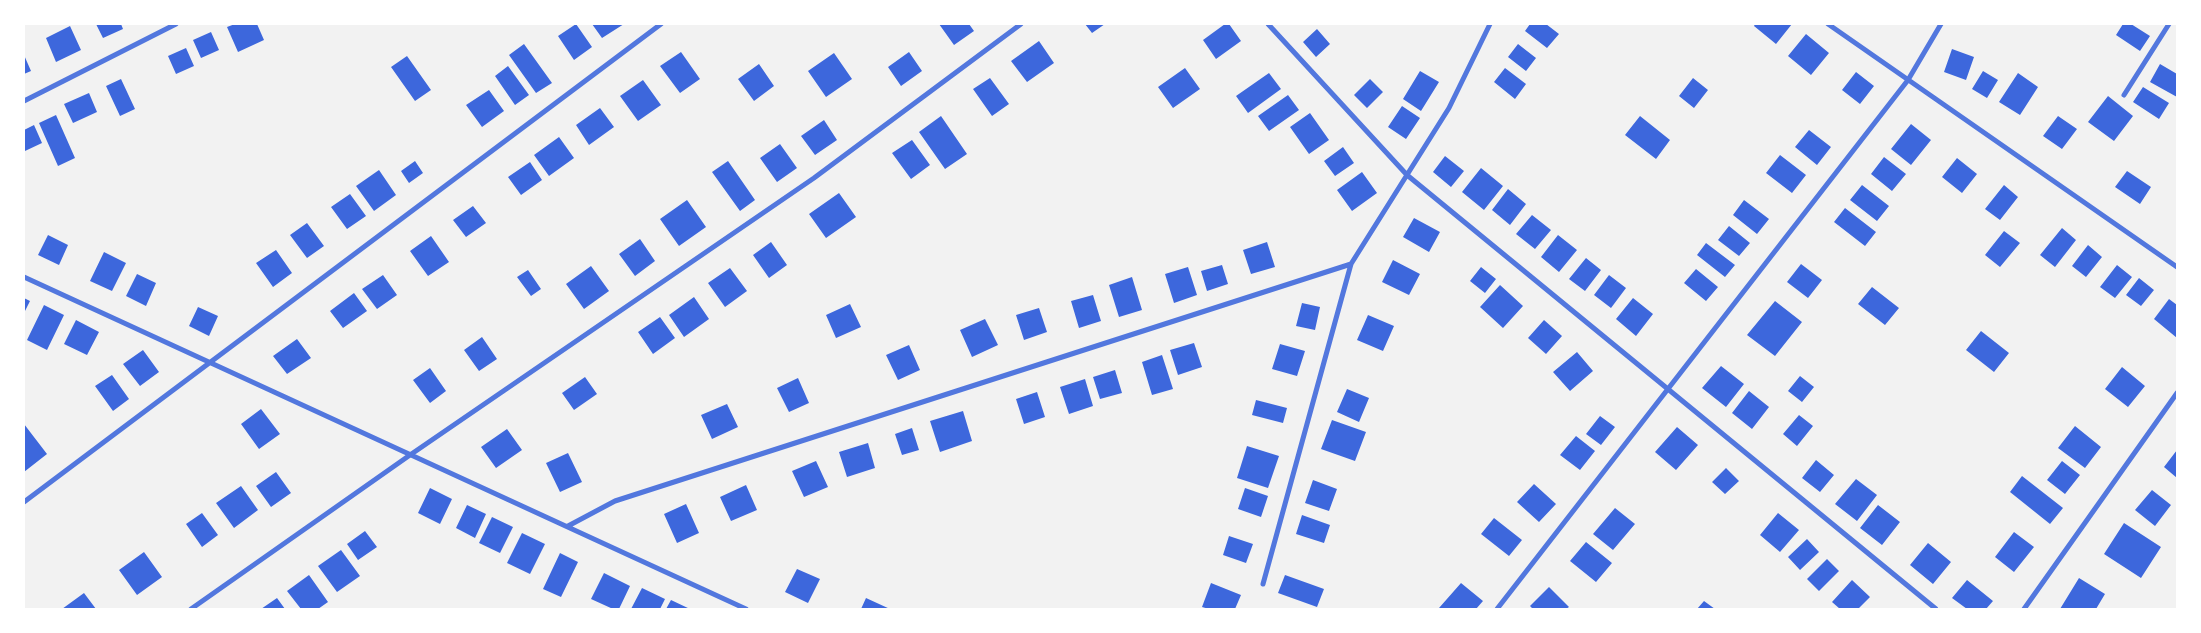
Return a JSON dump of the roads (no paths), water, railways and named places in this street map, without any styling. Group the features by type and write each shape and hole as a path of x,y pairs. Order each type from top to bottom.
{"street":[{"path":"24,101 176,24"},
{"path":"24,502 207,362 661,24"},
{"path":"191,609 410,455 814,178 1021,24"},
{"path":"1268,24 1407,175 1936,609"},
{"path":"1263,584 1351,264 1449,108 1490,24"},
{"path":"1828,24 2177,267"},
{"path":"1497,609 1908,80 1941,24"},
{"path":"2124,94 2169,24"},
{"path":"568,526 614,501 1351,264"},
{"path":"24,277 746,609"},
{"path":"2024,609 2177,393"}]}
